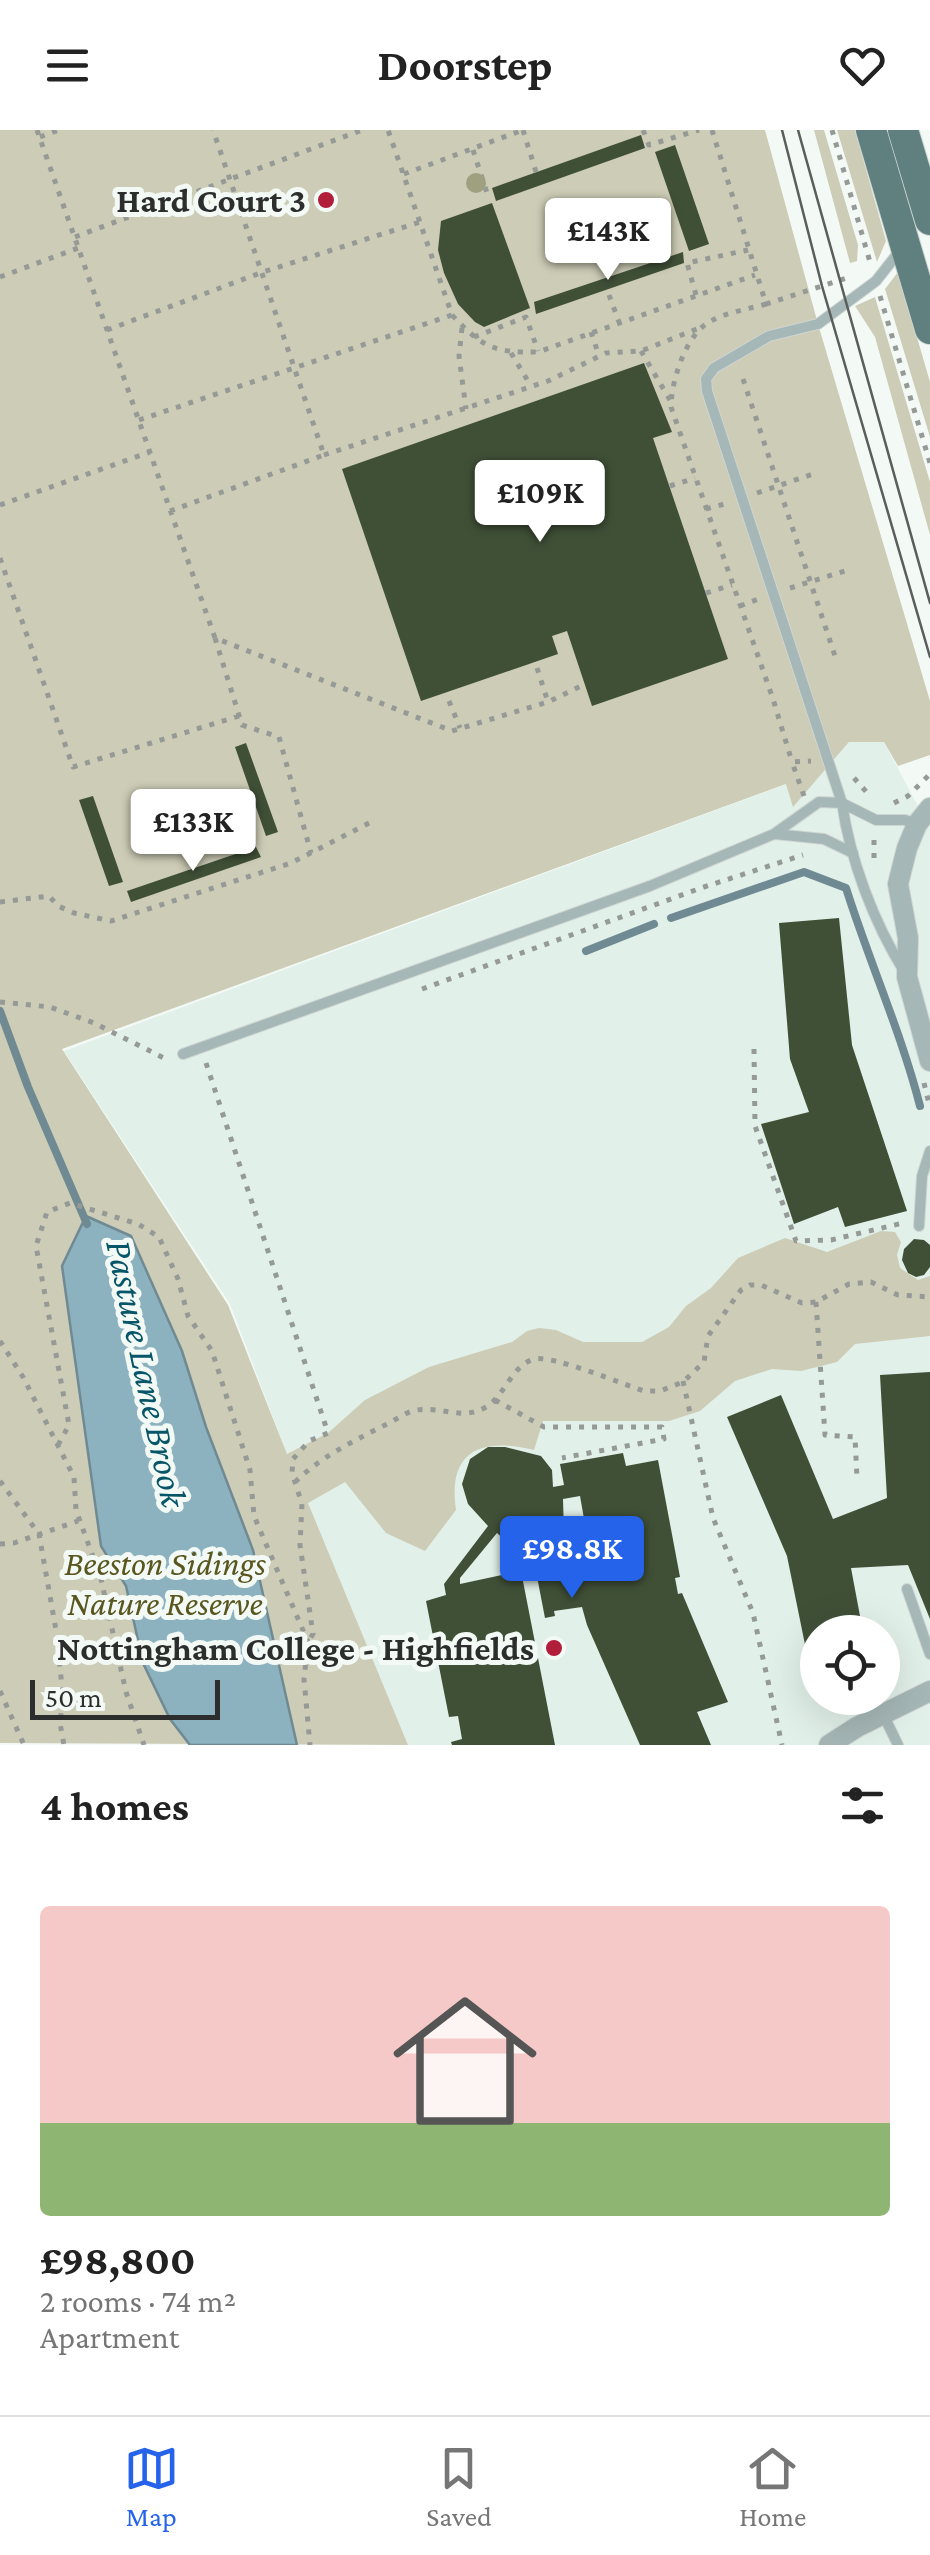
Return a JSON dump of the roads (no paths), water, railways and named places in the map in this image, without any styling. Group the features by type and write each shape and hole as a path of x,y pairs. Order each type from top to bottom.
{"main road":[{"path":"871,130 930,328"},
{"path":"903,130 930,220"}],"street":[{"path":"923,816 901,864 898,884 908,938 907,976 930,1061"},
{"path":"900,1706 930,1692"},
{"path":"830,1745 881,1715"}],"lane":[{"path":"904,244 876,281 818,324 769,336 714,368 706,378 842,803 853,853 890,948 907,976"},
{"path":"183,1054 650,886 774,834 820,802 842,803 876,820 923,816"},
{"path":"774,834 824,839 853,853"},
{"path":"914,1224 930,1151"},
{"path":"907,1589 930,1654"},
{"path":"883,1715 898,1745"}],"water":[{"path":"86,1216 131,1236 182,1351 253,1550 297,1745 190,1745 170,1719 143,1663 126,1586 101,1546 62,1266"}],"waterway":[{"path":"671,918 804,872 846,888 920,1106"},
{"path":"586,951 654,924"},
{"name":"Pasture Lane Brook","path":"0,1011 87,1224"}],"tram line":[{"path":"782,130 822,286 930,657"},
{"path":"798,130 930,603"}],"place":[{"name":"Hard Court 3","path":"326,200"},
{"name":"Nottingham College - Highfields","path":"554,1648"}],"park label":[{"name":"Beeston Sidings Nature Reserve","path":"165,1583"}]}
